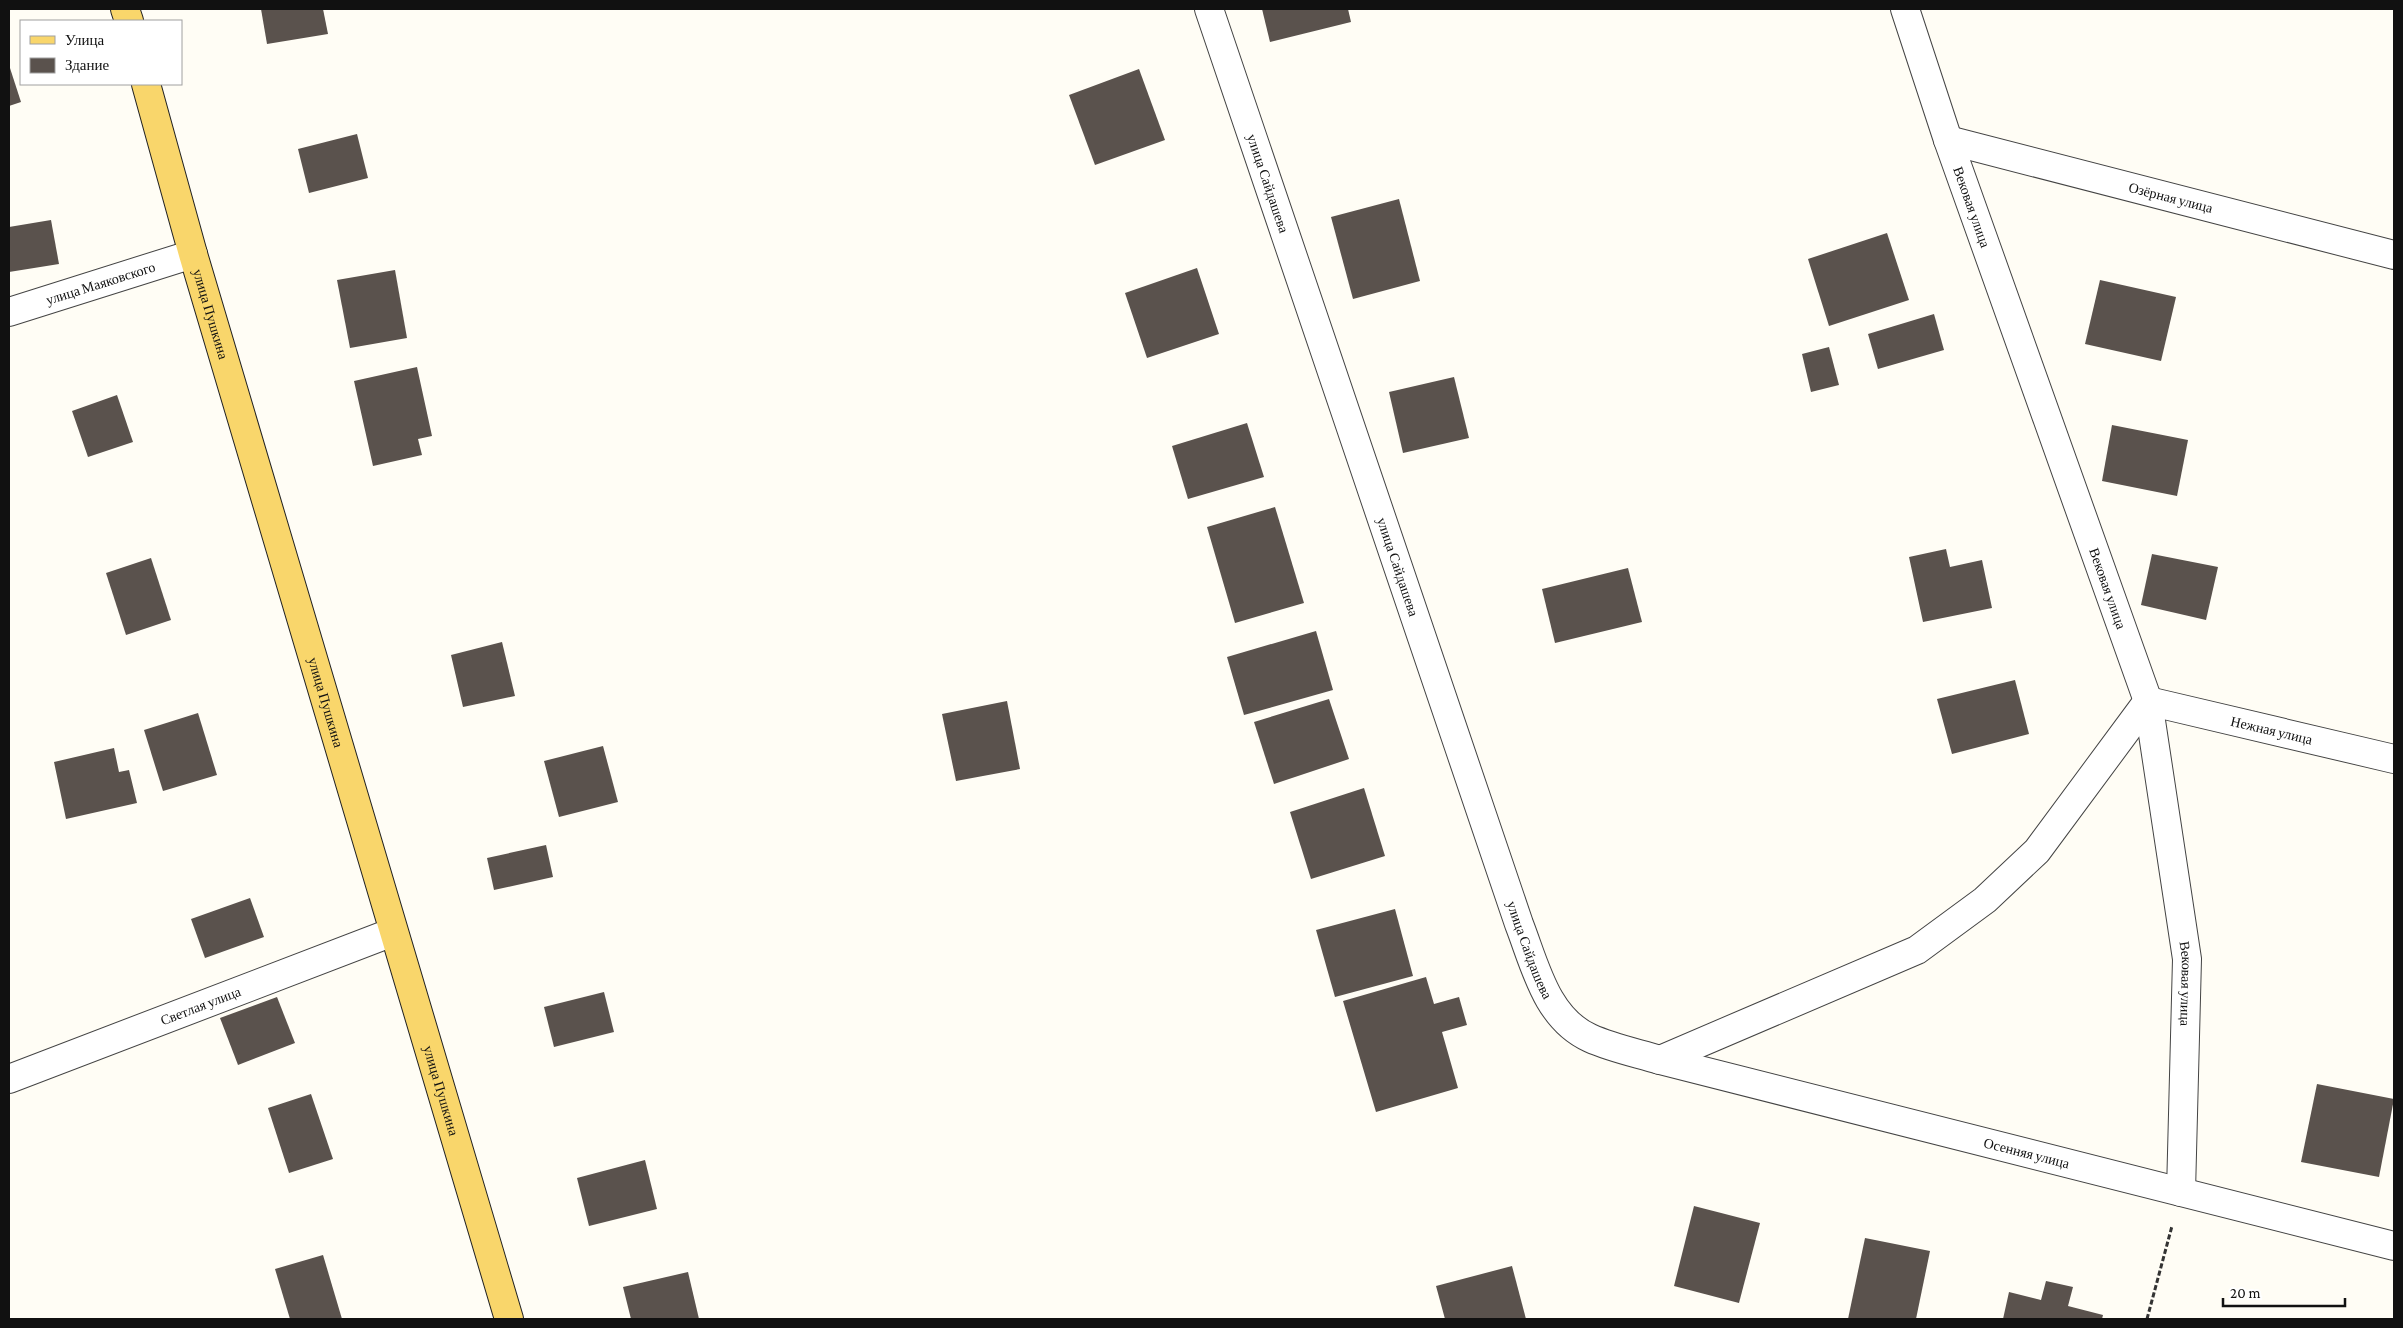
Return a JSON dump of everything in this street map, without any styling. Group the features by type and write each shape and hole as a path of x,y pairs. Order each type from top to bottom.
{"main road":[{"name":"улица Пушкина","path":"146,85 193,254 509,1319"}],"street":[{"name":"улица Сайдашева","path":"1209,9 1516,914 1549,1002 1569,1024 1589,1038 1660,1060"},
{"name":"Вековая улица","path":"1905,9 1948,140 2148,701 2187,959 2181,1192"},
{"name":"Озёрная улица","path":"1948,140 2394,255"},
{"name":"улица Маяковского","path":"9,312 193,254"},
{"path":"1660,1060 1917,950 1985,900 2037,851 2148,701"},
{"name":"Нежная улица","path":"2148,701 2394,759"},
{"name":"Светлая улица","path":"9,1079 393,932"},
{"name":"Осенняя улица","path":"1660,1060 2394,1246"}],"path":[{"path":"2147,1319 2181,1192"}],"building":[{"path":"261,9 323,9 328,34 267,44"},
{"path":"1262,9 1348,9 1351,22 1270,42"},
{"path":"9,65 21,102 9,106"},
{"path":"1139,69 1165,140 1095,165 1069,95"},
{"path":"357,134 368,178 309,193 298,149"},
{"path":"1399,199 1420,281 1353,299 1331,217"},
{"path":"51,220 59,264 9,272 9,227"},
{"path":"1887,233 1909,300 1829,326 1808,259"},
{"path":"1197,268 1219,334 1147,358 1125,293"},
{"path":"395,270 407,338 350,348 337,280"},
{"path":"2100,280 2176,297 2161,361 2085,344"},
{"path":"1934,314 1944,350 1878,369 1868,334"},
{"path":"1829,347 1839,385 1811,392 1802,354"},
{"path":"417,367 432,436 418,439 422,455 373,466 354,381"},
{"path":"1454,377 1469,438 1403,453 1389,392"},
{"path":"117,395 133,442 88,457 72,411"},
{"path":"1247,423 1264,477 1188,499 1172,446"},
{"path":"2112,425 2188,440 2177,496 2102,481"},
{"path":"1275,507 1304,603 1235,623 1207,527"},
{"path":"1946,549 1950,567 1982,560 1992,608 1923,622 1909,557"},
{"path":"2152,554 2218,567 2206,620 2141,605"},
{"path":"151,558 171,620 126,635 106,573"},
{"path":"1628,568 1642,622 1555,643 1542,589"},
{"path":"1316,631 1333,690 1244,715 1227,657"},
{"path":"502,642 515,696 463,707 451,655"},
{"path":"2015,680 2029,734 1952,754 1937,699"},
{"path":"1329,699 1349,759 1274,784 1254,722"},
{"path":"1007,701 1020,769 956,781 942,714"},
{"path":"198,713 217,775 163,791 144,730"},
{"path":"603,746 618,802 559,817 544,761"},
{"path":"114,748 119,772 129,770 137,803 66,819 54,762"},
{"path":"1364,788 1385,856 1311,879 1290,812"},
{"path":"546,845 553,877 494,890 487,858"},
{"path":"250,898 264,937 205,958 191,919"},
{"path":"1395,909 1413,976 1335,997 1316,930"},
{"path":"1426,977 1434,1004 1459,997 1467,1025 1442,1032 1458,1088 1376,1112 1343,1001"},
{"path":"604,992 614,1032 554,1047 544,1007"},
{"path":"277,997 295,1043 238,1065 220,1018"},
{"path":"2317,1084 2394,1099 2379,1177 2301,1162"},
{"path":"311,1094 333,1159 289,1173 268,1108"},
{"path":"645,1160 657,1209 589,1226 577,1178"},
{"path":"1694,1206 1760,1223 1739,1303 1674,1286"},
{"path":"1865,1238 1930,1251 1916,1319 1848,1319"},
{"path":"323,1255 342,1319 290,1319 275,1269"},
{"path":"1512,1266 1526,1319 1445,1319 1436,1286"},
{"path":"688,1272 699,1319 631,1319 623,1287"},
{"path":"2046,1281 2073,1287 2068,1306 2103,1315 2102,1319 2003,1319 2009,1292 2041,1300"}]}
